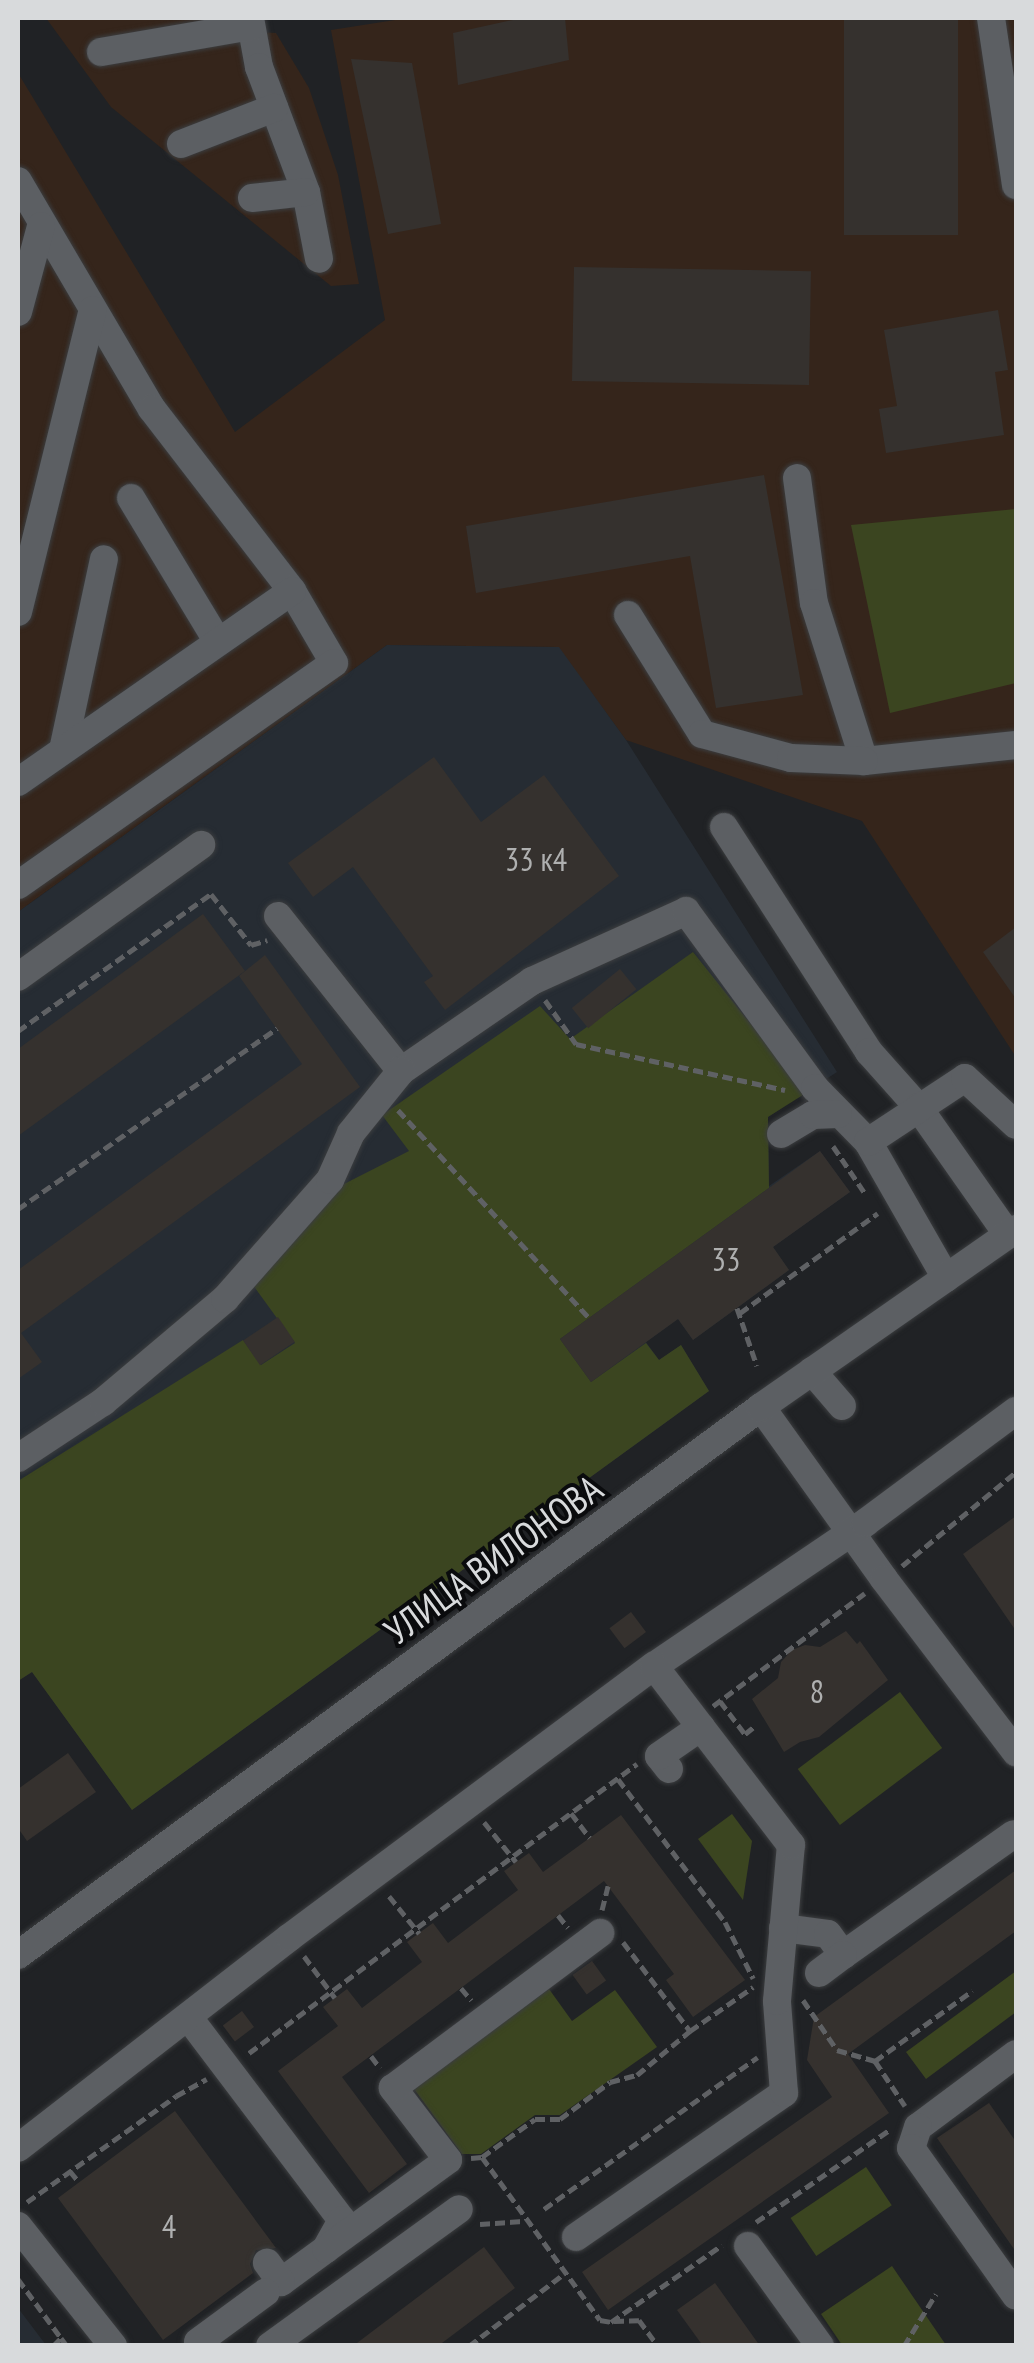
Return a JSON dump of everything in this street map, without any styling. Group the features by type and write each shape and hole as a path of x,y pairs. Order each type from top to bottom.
{"street":[{"path":"991,18 1016,185"},
{"path":"101,52 251,22 259,67 306,192 320,259"},
{"path":"181,144 274,108"},
{"path":"18,181 152,409 292,590 334,663 18,884"},
{"path":"252,198 306,192"},
{"path":"18,312 41,226"},
{"path":"18,612 93,310"},
{"path":"797,478 814,603 864,760"},
{"path":"131,498 218,642"},
{"path":"63,750 104,559"},
{"path":"18,782 292,590"},
{"path":"628,615 702,734 791,758 864,760 1016,745"},
{"path":"724,827 868,1052 918,1107 1012,1232"},
{"path":"18,977 201,844"},
{"path":"18,1458 102,1402 225,1299 330,1180 351,1133 393,1082 532,981 686,910 838,1114 868,1142 946,1278"},
{"path":"284,925 393,1082"},
{"path":"868,1142 964,1078 1016,1125"},
{"path":"781,1134 813,1115 838,1114"},
{"name":"УЛИЦА ВИЛОНОВА","path":"18,1955 761,1407 1012,1232"},
{"path":"812,1371 842,1406"},
{"path":"761,1407 884,1579 1016,1752"},
{"path":"18,2148 617,1680 654,1666 1016,1411"},
{"path":"576,2238 784,2093 778,2044 791,1845 654,1666"},
{"path":"674,1759 698,1723"},
{"path":"819,1972 1014,1834"},
{"path":"267,2263 280,2282 448,2160 393,2088 600,1923"},
{"path":"784,1928 828,1934 843,1955"},
{"path":"189,2018 342,2220 326,2248"},
{"path":"1016,2054 915,2121 911,2148 1016,2296"},
{"path":"270,2346 459,2209"},
{"path":"22,2215 114,2346"},
{"path":"746,2235 820,2346"},
{"path":"194,2337 266,2292"}],"path":[{"path":"18,1032 211,894 251,945 284,925"},
{"path":"532,981 576,1044 800,1096"},
{"path":"18,1209 277,1028"},
{"path":"393,1082 589,1318"},
{"path":"830,1141 888,1228"},
{"path":"757,1366 739,1310 878,1213"},
{"path":"698,1723 720,1700 884,1579 1016,1472"},
{"path":"720,1700 745,1734 756,1726"},
{"path":"618,1779 641,1762"},
{"path":"571,1813 590,1838"},
{"path":"500,1843 516,1862"},
{"path":"600,1923 608,1886"},
{"path":"404,1914 419,1932"},
{"path":"321,1979 335,1998"},
{"path":"875,2061 972,1991"},
{"path":"611,2322 915,2121 875,2061 838,2050 804,2002"},
{"path":"658,2346 639,2320 600,2320 484,2160 536,2119 560,2119 610,2082 638,2075 690,2031"},
{"path":"544,2209 778,2044"},
{"path":"22,2215 70,2171 176,2096"},
{"path":"70,2171 79,2182"},
{"path":"469,2346 564,2274"},
{"path":"18,2279 67,2346"},
{"path":"904,2346 936,2294"},
{"path":"52,2346 62,2338"}],"shaded area":[{"path":"46,18 235,18 237,31 276,33 309,88 338,175 359,284 331,286 111,107"},
{"path":"408,18 1016,18 1016,1057 862,821 626,740 558,647 387,645 18,912 18,73 235,432 385,320 331,30"},
{"path":"387,645 559,647 626,740 837,1072 768,1117 769,1186 820,1151 850,1192 773,1247 789,1270 693,1340 678,1319 646,1342 659,1360 681,1345 709,1391 132,1810 32,1672 18,1681 18,912"},
{"path":"18,2308 46,2345 18,2345"}],"green space":[{"path":"1016,509 1016,683 890,713 851,525"},
{"path":"693,952 806,1093 768,1117 769,1188 560,1339 591,1382 646,1343 659,1360 681,1345 709,1391 132,1810 32,1672 18,1681 18,1481 243,1340 261,1365 295,1343 250,1281 344,1184 409,1151 382,1115 540,1006 570,1039"},
{"path":"900,1692 942,1748 840,1825 798,1769"},
{"path":"732,1814 752,1841 743,1900 698,1839"},
{"path":"1016,1971 1016,2012 926,2079 906,2052"},
{"path":"549,1989 572,2021 615,1990 657,2047 560,2115 535,2115 481,2154 462,2154 414,2089"},
{"path":"866,2167 892,2205 816,2256 791,2218"},
{"path":"892,2266 946,2345 842,2345 821,2314"}],"building":[{"path":"522,18 565,18 569,60 458,85 453,33"},
{"path":"844,18 958,18 958,235 844,235"},
{"path":"351,59 412,63 441,224 388,234"},
{"path":"574,267 811,271 809,385 572,381"},
{"path":"998,310 1008,370 995,372 1004,435 886,453 879,409 897,406 884,330"},
{"path":"764,475 803,695 716,708 690,556 476,593 466,526"},
{"path":"434,757 481,822 544,775 619,876 445,1010 424,982 433,976 353,867 313,897 288,863"},
{"path":"203,914 245,971 18,1136 18,1049"},
{"path":"1016,927 1016,999 983,952"},
{"path":"265,955 360,1087 21,1333 42,1362 18,1379 18,1270 302,1064 239,976"},
{"path":"620,969 636,989 588,1028 572,1008"},
{"path":"820,1151 850,1192 773,1247 789,1270 693,1340 678,1319 591,1382 560,1339"},
{"path":"278,1317 295,1342 260,1365 243,1340"},
{"path":"1016,1516 1016,1631 963,1554"},
{"path":"631,1612 646,1632 624,1648 609,1628"},
{"path":"846,1631 857,1644 860,1641 888,1680 819,1737 784,1752 752,1699 778,1678 781,1662 792,1650 805,1645 820,1647"},
{"path":"68,1753 96,1792 27,1841 18,1828 18,1789"},
{"path":"621,1815 745,1980 693,2017 666,1980 674,1974 604,1881 342,2077 407,2164 369,2193 278,2071 338,2026 323,2007 347,1989 362,2008 422,1962 407,1942 419,1933 433,1923 448,1943 518,1890 504,1871 529,1853 543,1872"},
{"path":"1016,1870 1016,1931 848,2054 889,2113 608,2310 582,2272 832,2097 807,2060 814,2017"},
{"path":"592,1961 606,1980 587,1995 573,1975"},
{"path":"242,2011 254,2027 235,2041 223,2025"},
{"path":"989,2103 1016,2142 1016,2252 937,2138"},
{"path":"175,2111 276,2248 256,2250 250,2264 253,2273 163,2340 58,2198"},
{"path":"484,2247 515,2288 438,2346 353,2346"},
{"path":"715,2283 760,2346 703,2346 677,2310"}]}
